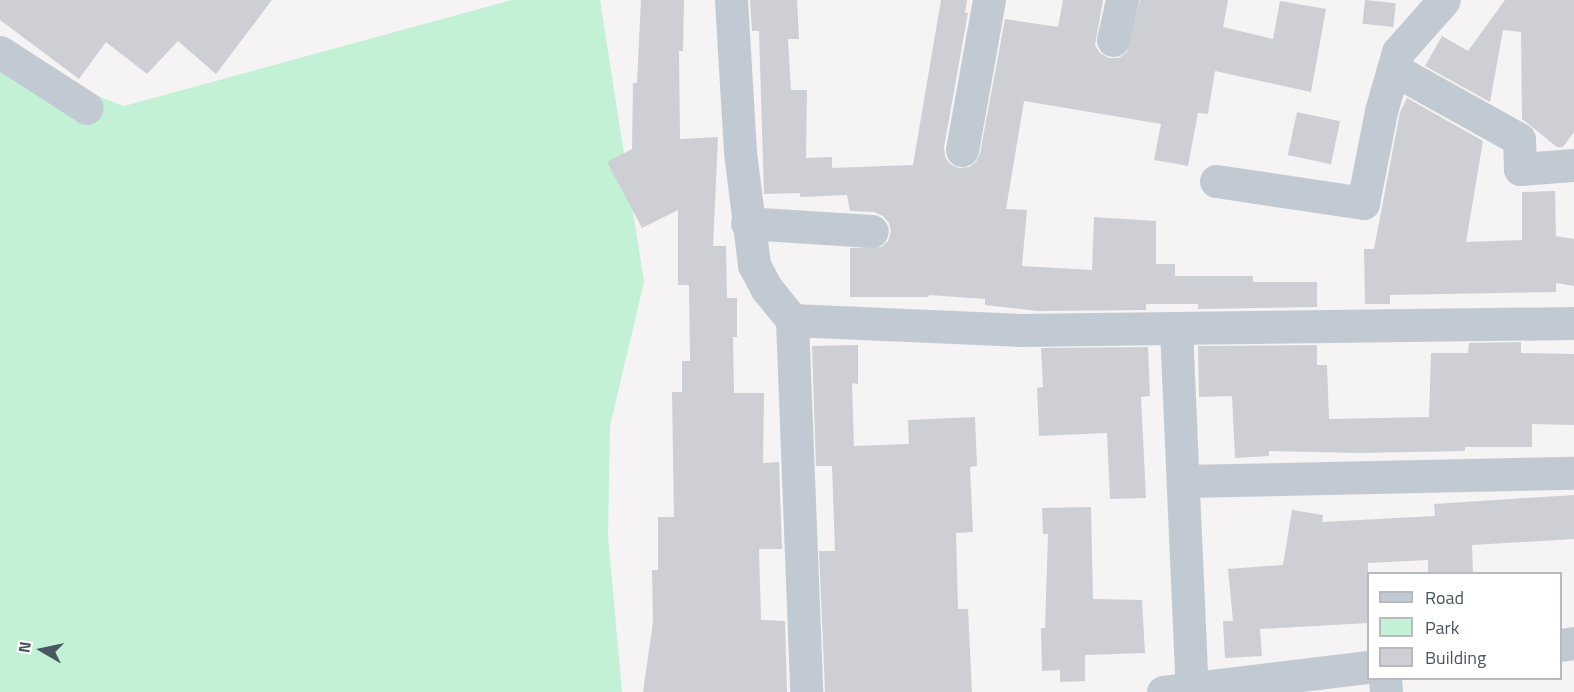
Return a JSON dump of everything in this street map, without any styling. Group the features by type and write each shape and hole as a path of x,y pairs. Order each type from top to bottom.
{"street":[{"path":"730,0 740,152 754,265 766,289 792,320 806,692"},
{"path":"962,150 989,0"},
{"path":"1113,40 1122,0"},
{"path":"1216,181 1363,203 1381,111 1398,52 1444,0"},
{"path":"0,52 87,108"},
{"path":"1393,69 1519,139 1520,168 1574,165"},
{"path":"747,223 872,231"},
{"path":"792,320 1018,330 1574,323"},
{"path":"1176,329 1183,482 1183,690 1367,667"},
{"path":"1183,482 1574,472"}],"green space":[{"path":"512,0 600,0 644,282 610,426 608,536 622,692 0,692 0,58 124,106"}],"building":[{"path":"0,0 272,0 216,74 178,41 147,74 106,42 79,79 0,20"},
{"path":"641,0 684,0 683,51 679,51 680,139 718,137 713,246 726,246 727,298 737,298 737,337 733,337 734,393 764,393 763,463 779,462 782,549 759,549 761,620 785,621 787,692 643,692 653,622 652,570 658,570 658,517 674,517 672,392 682,392 682,361 690,361 689,285 678,285 678,210 642,228 607,162 632,149 633,83 637,83"},
{"path":"750,0 797,0 799,39 788,39 791,90 807,90 806,158 832,157 832,168 913,165 941,0 967,0 965,13 968,13 944,147 945,157 950,164 959,168 969,167 976,162 980,153 1005,19 1058,27 1063,0 1103,0 1095,45 1100,53 1109,58 1119,58 1127,52 1140,0 1228,0 1223,27 1273,39 1280,1 1326,9 1311,92 1215,71 1208,114 1198,113 1188,166 1154,160 1161,124 1024,101 1006,209 1027,210 1022,266 1092,270 1094,217 1156,221 1156,264 1175,264 1175,276 1253,276 1253,282 1317,282 1317,307 1198,309 1198,304 1146,304 1146,310 1039,311 985,305 985,299 929,295 928,297 850,297 850,248 881,247 888,241 891,232 889,223 883,216 874,212 850,211 847,195 800,197 800,193 764,194 759,31 752,31"},
{"path":"1365,0 1396,3 1393,27 1362,24"},
{"path":"1505,0 1574,0 1574,132 1563,147 1557,147 1522,119 1521,32 1503,30 1490,102 1425,66 1442,36 1468,51"},
{"path":"1407,98 1483,141 1466,242 1522,240 1522,192 1555,191 1556,236 1574,239 1574,286 1556,283 1556,292 1390,295 1390,304 1365,304 1364,249 1374,249 1400,112"},
{"path":"1297,112 1340,121 1331,164 1288,155"},
{"path":"1521,342 1521,353 1574,354 1574,425 1532,424 1532,447 1465,447 1465,451 1358,453 1269,451 1269,456 1235,458 1232,396 1199,397 1198,346 1317,345 1317,365 1327,365 1329,419 1429,417 1431,353 1468,353 1469,343"},
{"path":"858,345 858,384 852,383 854,446 909,444 908,420 975,417 977,466 970,467 973,532 956,533 958,609 968,609 972,692 825,692 819,551 835,551 832,466 816,466 812,346"},
{"path":"1148,347 1150,396 1141,397 1146,498 1110,499 1107,433 1039,436 1037,388 1043,387 1041,348"},
{"path":"1574,495 1574,539 1472,545 1473,572 1428,572 1428,560 1368,563 1367,623 1260,629 1262,656 1225,658 1223,621 1233,621 1228,569 1283,565 1292,510 1323,515 1322,522 1435,516 1434,504"},
{"path":"1091,507 1093,599 1142,600 1145,653 1085,655 1085,681 1060,682 1060,670 1042,671 1041,628 1045,628 1048,534 1043,534 1042,508"}]}
